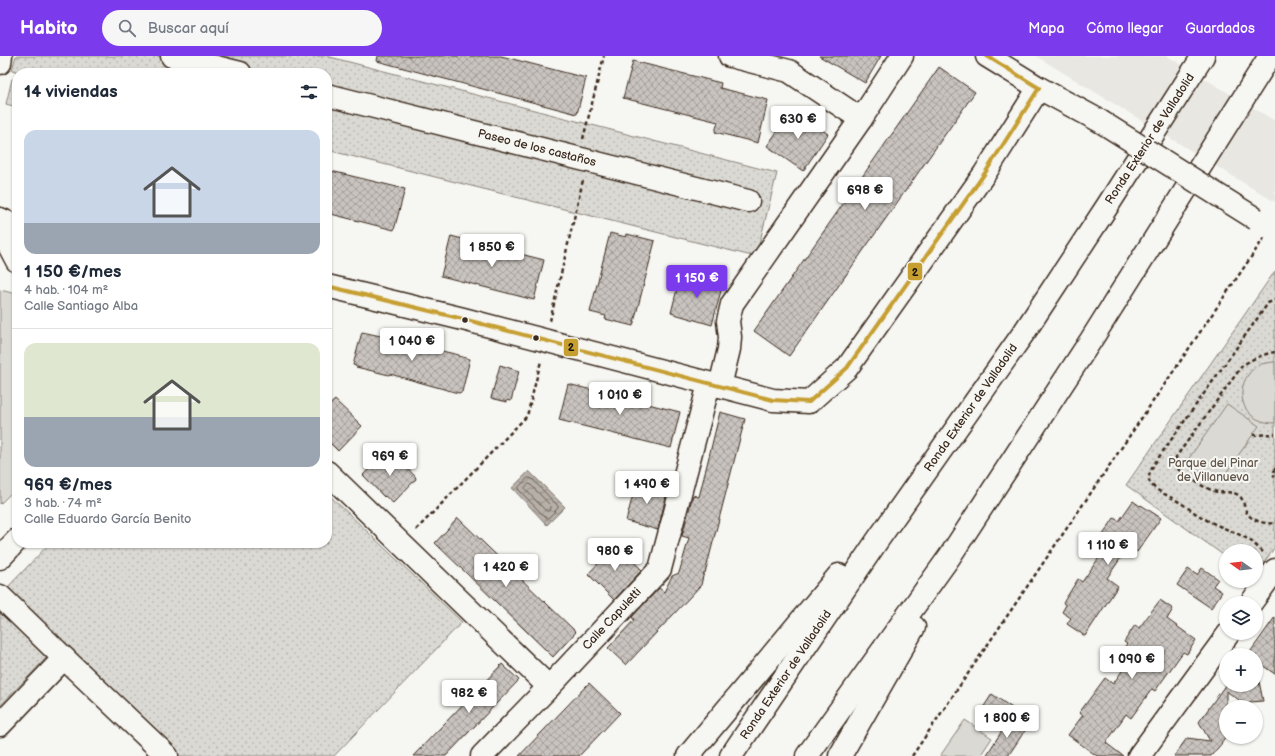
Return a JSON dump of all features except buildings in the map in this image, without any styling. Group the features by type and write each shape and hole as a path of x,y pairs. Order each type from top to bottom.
{"main road":[{"path":"0,63 1,56"},
{"path":"172,56 220,68"},
{"path":"730,56 789,71 861,119"},
{"name":"Calle Capuletti","path":"482,756 660,569 714,385 729,349 730,337 728,321 732,304 861,119 902,56"},
{"path":"987,56 1039,88 1100,121 1261,226"},
{"name":"Ronda Exterior de Valladolid","path":"731,756 877,540 1024,332 1108,205 1203,56"},
{"path":"807,756 950,556 1095,334 1270,56"},
{"path":"332,287 463,319 773,400 809,402 847,368 984,173 1039,88"},
{"name":"Paseo de los castaños","path":"332,96 748,201"},
{"path":"0,219 11,224 8,244 12,252"},
{"path":"332,477 549,687"},
{"path":"688,756 838,576 877,540"},
{"path":"0,558 12,545"},
{"path":"840,756 920,618 950,556"},
{"path":"1255,596 1272,563"},
{"path":"0,596 167,756"},
{"path":"1139,756 1224,640"},
{"path":"0,725 64,658"}],"path":[{"path":"402,545 527,416 546,341 604,56"},
{"path":"912,756 1261,226"},
{"path":"1272,563 1254,543 1193,512 1154,488 1148,478 1154,464 1254,322 1268,303 1275,300"},
{"path":"1275,352 1246,362 1242,366 1176,457 1175,462 1179,470 1212,491 1219,493 1232,492 1238,494 1242,499 1246,512 1257,521 1263,524 1275,523"},
{"path":"1253,435 1275,434"},
{"path":"1275,468 1273,474 1275,477"}],"shaded area":[{"path":"1036,56 1167,56 1275,121 1275,202"}],"green space":[{"path":"16,56 326,56 777,173 756,257 332,151 332,68 13,68"},
{"path":"12,79 12,106 6,104"},
{"name":"Parque del Pinar de Villanueva","path":"1275,271 1275,547 1263,564 1263,544 1219,544 1219,552 1126,485"},
{"path":"0,290 12,293 12,492 0,504"},
{"path":"1275,362 1275,423 1268,423 1257,419 1250,414 1242,399 1242,391 1248,375 1254,369 1261,364"},
{"path":"1227,404 1259,426 1218,484 1187,461"},
{"path":"332,498 462,622 334,756 179,756 5,590 45,548 332,548"},
{"path":"0,612 47,657 0,706"},
{"path":"965,720 992,738 980,756 940,756"}],"water":[{"path":"529,471 565,507 547,525 512,488"}],"transit line":[{"name":"2","path":"987,56 1039,88"},
{"name":"2","path":"332,287 463,319 773,400 809,402 847,368 985,173 1039,88"}]}
